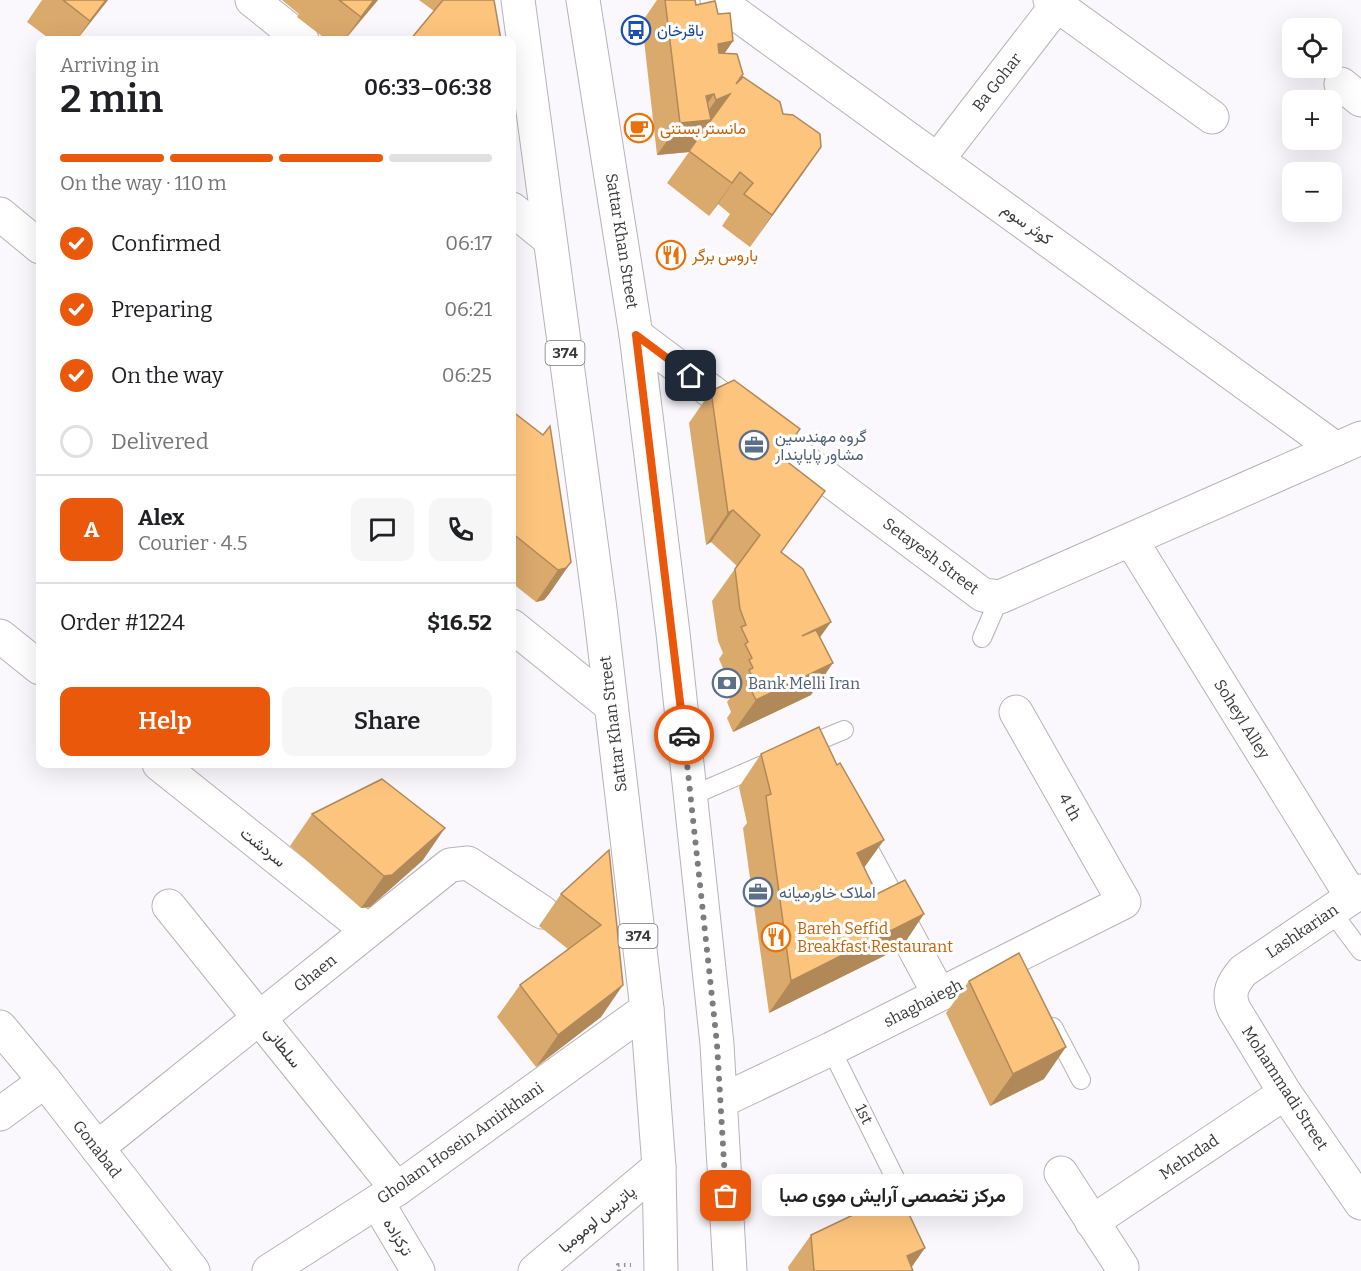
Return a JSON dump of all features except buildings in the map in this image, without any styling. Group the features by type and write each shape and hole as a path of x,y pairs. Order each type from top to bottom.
{"street":[{"path":"252,0 297,36"},
{"name":"Sattar Khan Street","path":"518,0 600,609 647,1009 659,1167 662,1271"},
{"name":"Sattar Khan Street","path":"584,0 636,335 691,795 717,1044 730,1271"},
{"name":"Ba Gohar","path":"938,159 1054,2 1212,117"},
{"name":"کوثر سوم","path":"732,4 938,159 1349,444"},
{"path":"516,212 549,239"},
{"path":"0,214 36,244"},
{"name":"Setayesh Street","path":"636,335 983,595 1000,597 1349,444"},
{"name":"Soheyl Alley","path":"1131,540 1348,900"},
{"path":"516,629 610,705"},
{"path":"0,636 36,665"},
{"name":"4 th","path":"1016,712 1124,902"},
{"name":"سردشت","path":"164,768 367,930"},
{"path":"836,802 939,994"},
{"name":"Ghaen","path":"97,1148 450,865 468,863 542,912"},
{"name":"Lashkarian","path":"1243,971 1348,900"},
{"name":"shaghaiegh","path":"721,1101 939,994 1023,966 1124,902"},
{"name":"سلطانی","path":"169,906 259,1017 387,1196"},
{"name":"Mohammadi Street","path":"1243,971 1230,991 1231,1001 1286,1093 1361,1203"},
{"name":"Gholam Hosein Amirkhani","path":"269,1271 387,1196 647,1009"},
{"name":"Gonabad","path":"0,1027 193,1271"},
{"path":"0,1114 45,1081"},
{"name":"Mehrdad","path":"1092,1222 1286,1093"},
{"name":"پاتریس لومومبا","path":"535,1271 659,1167"},
{"path":"1061,1173 1122,1267"},
{"name":"ترکزاده","path":"387,1196 418,1271"}],"lane":[{"path":"982,638 1000,597"},
{"path":"691,795 844,730"},
{"path":"1348,900 1361,951"},
{"path":"1044,1007 1081,1080"},
{"name":"1st","path":"831,1049 896,1180"}],"path":[{"path":"618,1265 619,1271"}],"way so far":[{"path":"684,735 717,1044 726,1196"}],"place":[{"name":"باقرخان","path":"636,30"},
{"name":"مانستر بستنی","path":"639,128"},
{"name":"باروس برگر","path":"671,255"},
{"name":"گروه مهندسین مشاور پایاپندار","path":"754,445"},
{"name":"Bank Melli Iran","path":"727,683"},
{"name":"املاک خاورمیانه","path":"758,892"},
{"name":"Bareh Seffid Breakfast Restaurant","path":"776,937"},
{"name":"مرکز تخصصی آرایش موی صبا","path":"726,1196"}],"route":[{"path":"684,735 636,335 691,376"}]}
